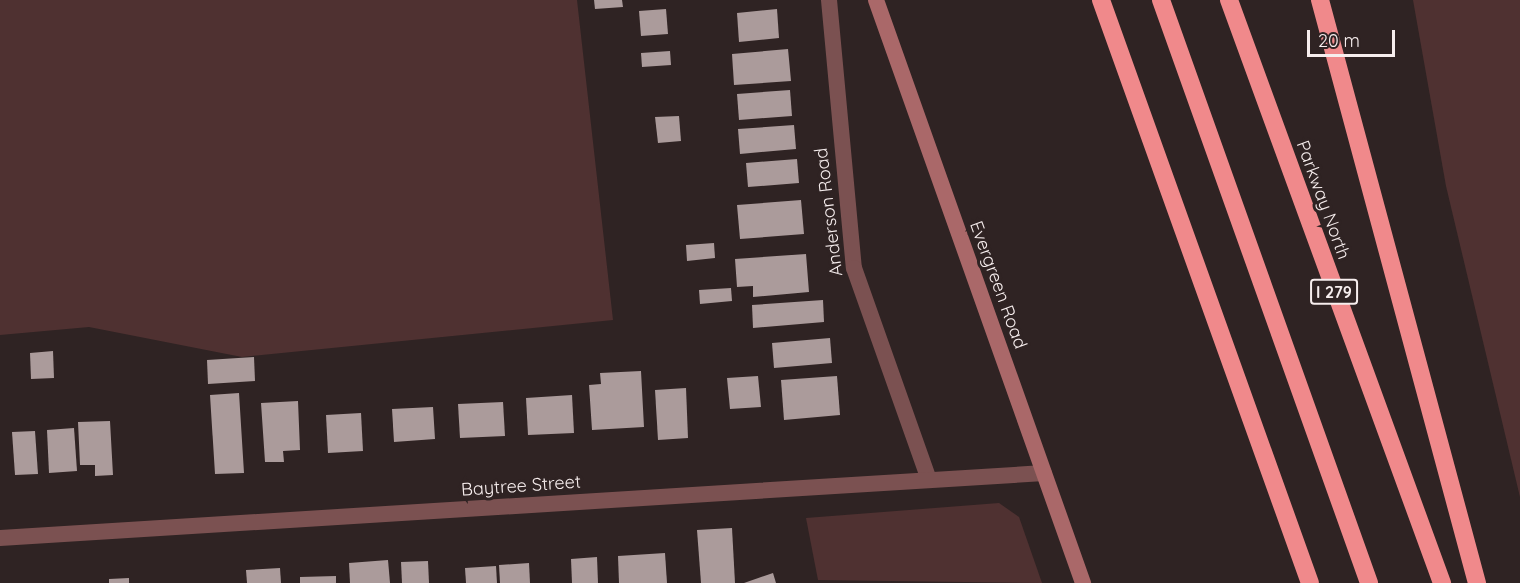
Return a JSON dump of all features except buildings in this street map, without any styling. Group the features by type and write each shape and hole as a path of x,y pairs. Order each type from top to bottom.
{"highway":[{"path":"1101,0 1310,583"},
{"path":"1161,0 1369,583"},
{"name":"Parkway North","path":"1229,0 1442,583"},
{"path":"1320,0 1477,583"}],"main road":[{"name":"Evergreen Road","path":"876,0 1083,583"}],"street":[{"name":"Anderson Road","path":"829,0 854,268 928,480"},
{"name":"Baytree Street","path":"0,538 1044,473"}],"shaded area":[{"path":"0,0 577,0 613,320 242,357 89,327 0,335"},
{"path":"1413,0 1520,0 1520,497 1446,186"},
{"path":"999,503 1019,517 1042,583 818,580 806,518"}]}
